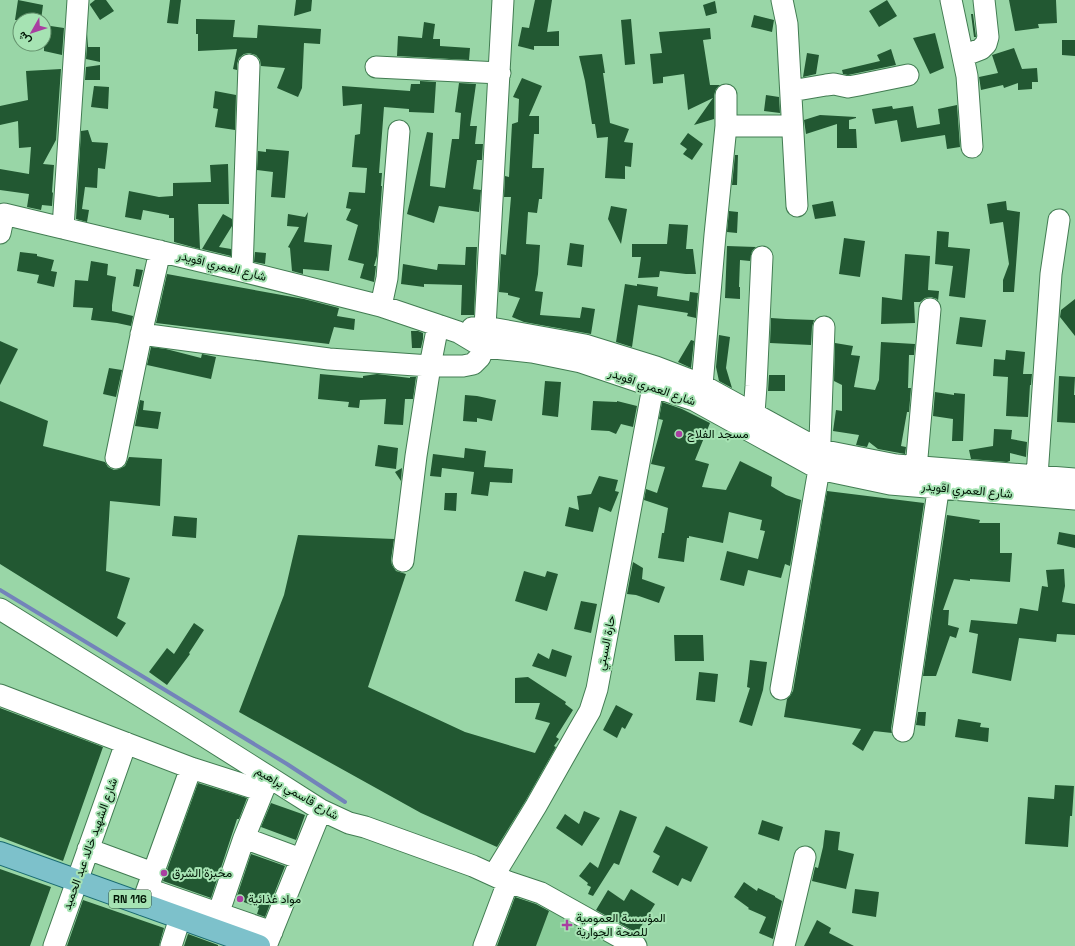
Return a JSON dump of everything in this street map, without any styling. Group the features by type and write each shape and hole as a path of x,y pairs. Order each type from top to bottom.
{"main road":[{"name":"RN 116","path":"0,853 77,880 148,889 180,918 216,921 256,942"}],"street":[{"path":"62,228 78,0"},
{"path":"141,334 329,359 430,366 463,366 473,364 480,356 484,337 503,0"},
{"path":"782,0 787,24 797,206"},
{"path":"951,0 966,76 972,146"},
{"path":"962,56 981,49 988,41 984,0"},
{"path":"242,271 249,66"},
{"path":"376,67 500,73"},
{"path":"791,91 834,84 848,87 908,75"},
{"path":"702,385 726,126 726,95"},
{"path":"726,126 792,126"},
{"path":"381,306 387,278 399,131"},
{"name":"شارع العمري اقويدر","path":"1,220 62,228 242,271 381,306 458,332 484,337 585,345 656,367 702,385 754,413 819,459"},
{"path":"1038,486 1051,274 1059,220"},
{"path":"116,458 141,334 160,251"},
{"path":"754,413 762,257"},
{"path":"916,476 930,309"},
{"path":"403,561 416,456 438,325"},
{"path":"781,689 819,459 824,327"},
{"name":"شارع العمري اقويدر","path":"484,337 532,352 582,362 694,400 819,459 890,484 916,476 1038,486 1075,499"},
{"name":"حارة السبتي","path":"484,946 501,879 536,806 590,711 597,689 653,387"},
{"name":"شارع العمري اقويدر","path":"916,476 939,487 1038,486 1075,479"},
{"path":"903,731 939,487"},
{"name":"شارع قاسمي براهيم","path":"2,615 182,722 266,784 357,825 473,866 501,879 541,893 636,946"},
{"path":"0,695 192,768 266,784 244,838 216,921"},
{"name":"شارع الشهيد خالد عبد الحميد","path":"54,946 126,742"},
{"path":"148,889 192,768"},
{"path":"88,849 148,889 216,921 256,942 301,859 322,810"},
{"path":"244,838 301,859"},
{"path":"784,946 805,857"},
{"path":"171,946 180,918"}],"shaded area":[{"name":"المؤسسة العمومية للصحة الجوارية","path":"551,903 628,946 536,946"}],"building":[{"path":"18,0 43,5 42,12 16,12"},
{"path":"95,0 106,0 114,11 100,20 90,5"},
{"path":"170,0 181,0 178,24 167,23"},
{"path":"296,0 312,0 311,11 294,16"},
{"path":"535,0 552,0 547,32 559,31 559,46 534,46 534,50 518,46 522,27 529,28"},
{"path":"887,0 897,16 879,27 869,11"},
{"path":"1009,0 1056,0 1057,23 1038,24 1039,28 1015,31"},
{"path":"715,1 717,13 706,16 703,5"},
{"path":"971,14 973,14 976,37 974,37"},
{"path":"754,15 774,20 772,32 751,27"},
{"path":"196,19 235,20 233,37 257,38 258,25 321,29 320,44 304,43 302,88 298,97 277,88 285,68 261,66 260,60 256,55 249,53 244,54 239,58 237,70 233,69 237,49 198,51"},
{"path":"631,19 635,64 625,65 621,20"},
{"path":"424,22 435,24 433,39 440,39 440,46 470,48 469,60 397,56 398,36 422,38"},
{"path":"52,26 64,28 62,55 48,52 52,52"},
{"path":"710,28 711,39 703,40 710,85 720,85 716,89 714,95 714,119 694,125 713,98 688,110 684,74 663,77 663,83 653,84 650,54 662,53 659,32"},
{"path":"935,33 944,68 930,74 913,38"},
{"path":"88,34 88,47 100,47 100,62 86,59"},
{"path":"1062,40 1075,40 1075,56 1062,55"},
{"path":"1014,48 1022,69 1037,68 1038,82 1032,82 1032,89 1018,90 1018,83 1004,88 1003,85 981,90 979,77 998,73 992,55"},
{"path":"891,49 896,65 848,75 843,74 842,70 880,61 877,55"},
{"path":"807,53 819,55 816,74 803,77"},
{"path":"602,54 610,123 629,129 624,142 633,143 631,167 625,166 625,179 605,178 608,137 597,138 595,124 592,124 579,56"},
{"path":"100,65 100,80 85,80 86,67"},
{"path":"61,69 56,140 43,164 54,165 52,206 42,205 41,210 27,207 29,194 0,190 0,169 29,174 31,147 19,148 18,121 0,125 0,106 28,100 26,71"},
{"path":"522,78 542,86 529,116 539,116 539,134 534,134 532,168 544,168 542,199 539,199 537,213 528,212 526,244 540,245 535,291 543,292 540,315 580,318 582,307 595,309 591,334 524,322 512,317 520,298 508,295 508,293 499,292 501,254 506,255 511,197 504,197 505,176 509,177 512,124 518,122 519,99 513,97"},
{"path":"420,81 436,82 434,113 409,112 409,109 384,107 379,173 382,173 382,186 377,256 374,266 376,266 374,282 360,278 364,264 348,260 358,225 346,220 351,209 346,208 349,192 365,193 367,168 352,167 355,135 360,134 362,104 343,106 342,86 410,91 411,84 420,84"},
{"path":"459,83 476,84 470,126 477,126 475,144 483,144 482,160 477,160 473,189 481,190 479,212 439,206 434,223 407,214 427,132 433,133 430,186 445,188 452,139 459,139 461,113 455,112"},
{"path":"94,86 109,87 108,109 91,107"},
{"path":"215,91 236,95 235,130 215,127 218,109 213,108"},
{"path":"766,95 779,97 780,113 764,111"},
{"path":"957,105 960,147 947,149 945,135 901,142 897,120 875,124 872,109 892,106 893,109 913,106 917,128 940,124 938,109"},
{"path":"820,115 856,117 849,120 849,129 856,129 857,148 837,148 837,124 806,134 804,120"},
{"path":"88,130 92,142 108,143 105,169 98,168 97,188 85,187 82,209 89,210 87,222 76,219 81,131"},
{"path":"688,133 703,144 692,160 683,154 687,149 680,144"},
{"path":"266,149 289,151 285,198 271,197 273,172 257,170 258,151 266,152"},
{"path":"735,155 738,155 737,185 732,185"},
{"path":"228,164 229,204 198,204 200,249 174,242 174,218 169,218 169,215 143,210 141,220 125,217 129,191 159,197 173,196 173,183 211,182 210,165"},
{"path":"833,201 836,216 815,219 812,205"},
{"path":"1006,201 1007,210 1020,212 1014,292 1003,292 1003,280 1009,264 1003,222 990,224 987,204"},
{"path":"611,206 627,209 621,244 608,219"},
{"path":"729,211 738,212 737,233 727,232"},
{"path":"308,212 304,242 332,245 329,271 303,269 303,274 292,271 290,248 288,247 299,227 287,226 288,214 305,217"},
{"path":"223,214 232,219 232,226 219,247 231,249 231,256 202,249"},
{"path":"669,224 688,225 686,249 693,249 696,274 660,271 659,277 638,278 641,257 632,257 632,244 667,244"},
{"path":"937,231 949,232 948,247 970,249 965,298 949,296 953,266 935,264"},
{"path":"844,238 865,241 860,277 839,274"},
{"path":"570,243 584,245 582,267 567,265"},
{"path":"727,246 756,247 752,251 750,261 740,260 740,299 725,298"},
{"path":"466,247 477,247 474,315 461,315 462,285 424,284 424,287 401,284 403,264 437,270 438,264 465,265"},
{"path":"20,252 37,254 37,256 54,260 51,271 57,272 54,287 37,283 39,275 17,271"},
{"path":"255,252 266,253 265,264 254,262"},
{"path":"905,254 930,256 928,290 939,291 938,301 937,299 931,297 925,298 920,302 914,302 915,323 881,324 882,297 902,300"},
{"path":"91,261 108,264 107,275 116,277 112,311 133,316 131,326 91,320 93,308 73,307 75,280 88,281"},
{"path":"136,269 143,270 139,287 133,286"},
{"path":"167,274 304,299 339,308 337,316 355,319 354,330 334,327 329,344 156,323"},
{"path":"625,284 658,287 657,296 689,301 690,292 698,293 696,318 687,316 688,313 638,305 632,347 616,342"},
{"path":"1075,299 1075,336 1060,317 1061,310"},
{"path":"960,317 986,320 982,347 956,344"},
{"path":"771,318 814,320 811,345 770,343"},
{"path":"411,331 423,333 421,348 412,348"},
{"path":"719,335 730,337 726,368 732,388 719,381 716,367"},
{"path":"691,340 694,341 691,368 678,362"},
{"path":"0,341 18,349 0,385"},
{"path":"881,342 915,344 914,355 909,355 908,388 911,388 909,412 907,412 901,446 906,447 905,454 878,449 869,442 867,447 856,445 859,435 833,431 836,410 842,411 842,385 834,381 835,343 853,346 851,355 860,356 854,387 875,390 879,380"},
{"path":"151,347 166,349 201,358 202,354 216,357 211,379 147,365"},
{"path":"1006,350 1025,352 1023,374 1032,374 1028,417 1006,416 1008,377 993,376 994,359 1005,360"},
{"path":"109,368 122,370 116,397 103,394"},
{"path":"320,374 363,378 363,376 377,374 410,378 416,377 413,399 405,399 403,425 384,424 386,399 360,400 359,408 348,407 349,402 318,399"},
{"path":"769,375 785,375 785,391 768,391"},
{"path":"1059,376 1075,377 1075,423 1057,422"},
{"path":"545,381 561,382 558,417 542,415"},
{"path":"935,392 954,395 954,393 965,394 963,441 952,441 953,419 933,416"},
{"path":"465,395 496,400 492,421 477,418 477,422 463,421"},
{"path":"140,400 144,401 143,410 161,412 158,429 135,426"},
{"path":"0,401 48,421 43,446 105,462 108,467 114,470 125,466 129,457 162,459 160,506 110,501 106,571 130,578 117,618 126,623 117,637 0,564"},
{"path":"593,401 617,401 637,406 633,427 621,424 616,434 609,431 591,430"},
{"path":"662,402 682,409 710,423 695,460 709,464 702,487 726,490 740,461 772,477 771,486 786,495 801,500 790,566 785,564 781,578 748,570 744,586 720,580 727,551 758,559 765,531 760,530 762,520 729,512 723,543 689,536 689,538 687,538 684,562 658,558 668,508 644,500 646,489 657,493 665,467 651,464 663,420 659,419"},
{"path":"994,429 1012,430 1011,439 1027,442 1026,457 1010,453 1010,461 1007,462 971,459 969,450 993,446"},
{"path":"378,445 398,448 396,469 375,466"},
{"path":"465,448 486,451 484,467 513,469 512,483 490,482 488,496 471,494 474,472 442,468 441,477 430,476 433,454 464,458"},
{"path":"402,468 401,481 395,472"},
{"path":"599,476 618,480 615,491 619,492 611,512 599,507 593,532 565,526 569,507 579,510 577,496 591,494"},
{"path":"827,491 924,503 891,729 892,733 874,731 863,751 852,744 861,729 784,717 787,699 793,691"},
{"path":"445,493 457,493 456,511 444,510"},
{"path":"947,515 980,520 979,523 1000,523 1000,553 1012,553 1010,582 954,579 943,610 949,610 948,625 959,628 956,638 950,636 936,676 923,676"},
{"path":"174,516 197,518 196,538 172,536"},
{"path":"1059,532 1075,535 1075,548 1057,544"},
{"path":"298,535 394,539 391,560 392,565 396,571 406,574 368,687 465,732 535,753 550,723 535,719 540,703 515,703 515,678 528,677 566,702 565,704 573,710 556,737 559,739 554,746 556,747 497,847 421,813 239,712 284,595"},
{"path":"633,562 643,568 642,579 665,587 659,603 636,595 627,594"},
{"path":"1064,569 1065,586 1062,602 1075,604 1075,635 1057,634 1056,642 1019,638 1011,681 972,673 978,634 969,632 971,620 1017,624 1020,608 1038,611 1042,586 1048,587 1046,570"},
{"path":"524,571 545,577 547,571 558,574 547,611 515,601"},
{"path":"581,601 597,604 591,633 574,629"},
{"path":"194,623 204,630 189,653 190,654 167,685 149,672 167,648 174,654"},
{"path":"674,635 703,635 704,661 675,661"},
{"path":"552,649 572,656 566,677 532,666 538,653 549,659"},
{"path":"750,660 767,662 763,690 752,726 739,722 750,688 747,687"},
{"path":"699,672 718,674 715,702 696,700"},
{"path":"616,705 633,714 625,729 622,727 617,738 603,730"},
{"path":"0,708 103,747 63,861 0,837"},
{"path":"918,712 926,712 925,726 916,725"},
{"path":"958,719 981,723 980,727 989,728 988,742 955,737"},
{"path":"198,783 247,798 239,819 237,819 211,898 163,881"},
{"path":"1055,785 1074,786 1068,847 1025,844 1028,797 1054,799"},
{"path":"271,803 305,815 296,840 261,827"},
{"path":"620,810 637,817 619,865 614,863 593,896 588,894 591,887 587,885 588,883 579,876 590,862 598,868"},
{"path":"584,811 600,818 582,846 556,828 565,814 579,824"},
{"path":"762,820 783,827 779,841 758,834"},
{"path":"666,826 708,847 691,882 682,878 678,886 652,872 660,856 653,852"},
{"path":"825,830 840,832 838,850 854,854 846,889 812,881 815,867 818,868"},
{"path":"251,854 285,866 265,917 257,914 259,908 236,899"},
{"path":"0,869 51,887 30,946 0,946"},
{"path":"744,882 757,891 758,888 782,901 773,939 759,933 766,917 748,909 749,908 734,897"},
{"path":"631,889 655,904 637,933 596,910 608,890 624,901"},
{"path":"855,889 879,892 876,917 852,913"},
{"path":"515,897 536,904 549,911 536,946 497,946"},
{"path":"83,900 164,928 159,946 67,946"},
{"path":"817,920 831,928 829,933 854,946 804,946"},
{"path":"188,934 218,945 218,946 184,946"}],"waterway":[{"path":"0,590 287,764 345,802"}],"place":[{"name":"مسجد الفلاح","path":"679,434"},
{"name":"مخبزة الشرق","path":"164,873"},
{"name":"مواد غذائية","path":"240,899"},
{"name":"المؤسسة العمومية للصحة الجوارية","path":"567,925"}]}
